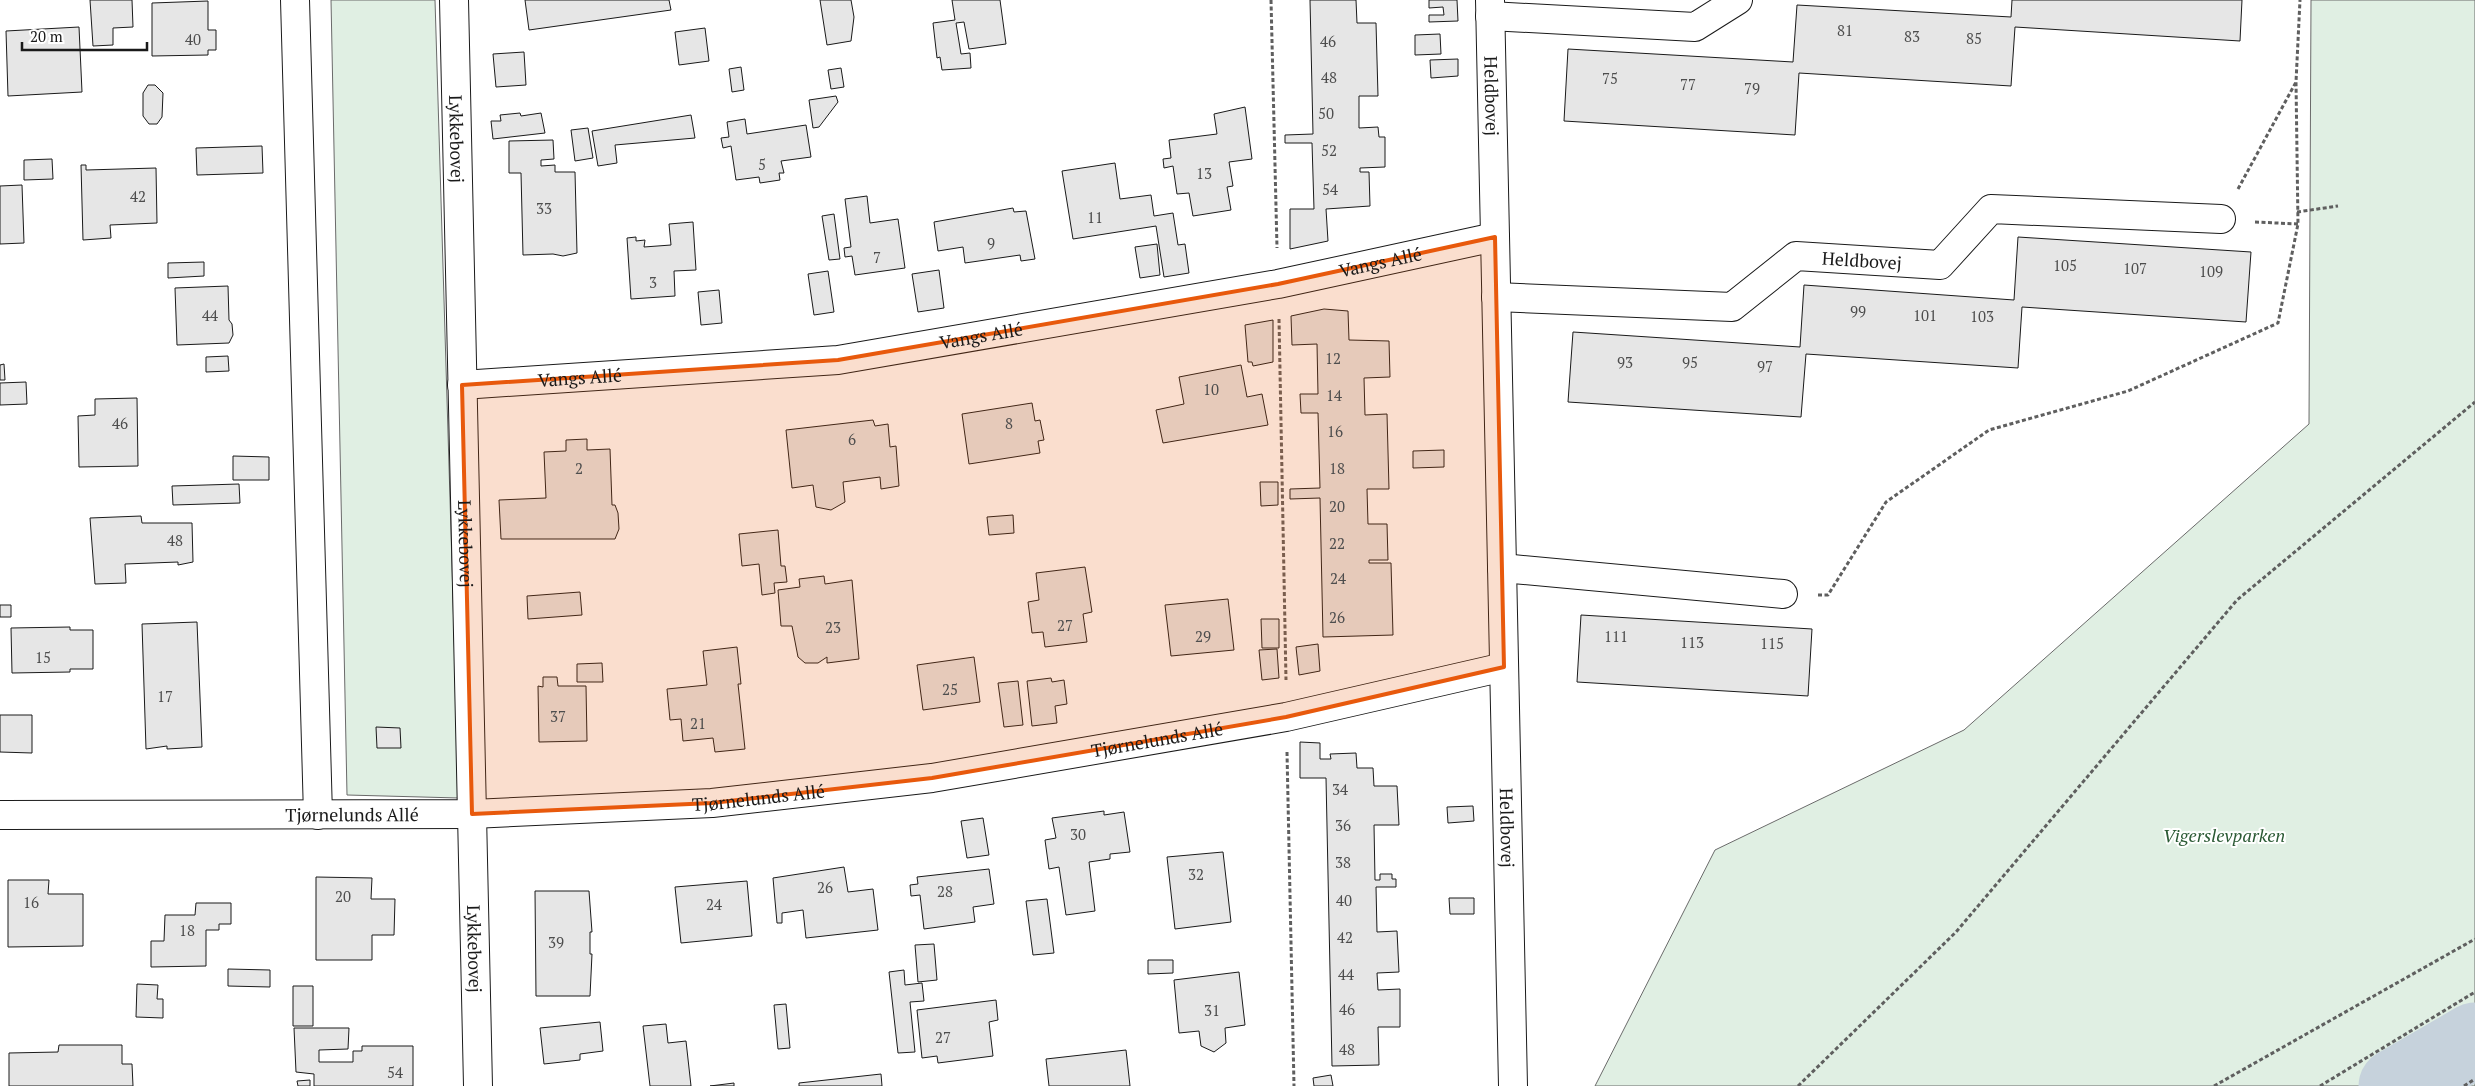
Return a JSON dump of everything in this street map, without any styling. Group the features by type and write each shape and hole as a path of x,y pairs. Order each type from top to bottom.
{"street":[{"path":"296,0 318,815"},
{"name":"Lykkebovej","path":"454,0 478,1086"},
{"name":"Heldbovej","path":"1513,1086 1490,8 1695,27 1738,0"},
{"name":"Heldbovej","path":"1496,297 1732,308 1796,256 1940,265 1991,209 2221,219"},
{"name":"Vangs Allé","path":"462,386 838,360 1278,284 1495,237"},
{"path":"1502,568 1783,594"},
{"name":"Tjørnelunds Allé","path":"0,815 472,814 712,803 932,778 1286,717 1504,667"}],"path":[{"path":"1271,0 1294,1086"},
{"path":"1783,594 1828,595 1886,502 1989,430 2128,391 2278,323 2298,224 2296,82 2300,0"},
{"path":"2296,82 2221,219 2298,224"},
{"path":"2297,212 2338,206"},
{"path":"1798,1086 1956,932 2237,600 2475,402"},
{"path":"2214,1086 2475,939"},
{"path":"2320,1086 2475,992"},
{"path":"2464,1086 2475,1079"}],"highlighted area":[{"path":"1495,237 1504,667 1286,717 932,778 712,803 472,814 462,385 838,360 1278,284"}],"green space":[{"path":"331,0 435,0 459,798 347,795"},
{"name":"Vigerslevparken","path":"2311,0 2475,0 2475,1086 1595,1086 1715,850 1964,730 2309,424"}],"building":[{"path":"90,0 132,0 133,27 113,28 113,45 93,46"},
{"path":"525,0 669,0 671,10 529,30"},
{"path":"820,0 851,0 854,17 851,41 827,45"},
{"path":"952,0 1000,0 1006,44 969,49 964,22 956,23 961,54 970,53 971,68 942,70 940,57 937,58 933,23 955,20"},
{"path":"1310,0 1356,0 1357,23 1376,23 1378,96 1359,96 1359,128 1378,127 1379,137 1385,137 1385,167 1360,168 1360,172 1369,172 1370,206 1326,209 1328,241 1290,249 1290,209 1314,209 1312,143 1285,143 1285,135 1313,134"},
{"path":"1429,0 1457,0 1458,21 1429,22 1429,15 1444,15 1443,7 1429,8"},
{"path":"2012,0 2242,0 2240,41 2015,27 2011,86 1799,73 1795,135 1564,121 1568,49 1793,62 1797,5 2011,17"},
{"path":"208,1 208,30 216,30 216,50 208,50 208,55 152,56 152,3"},
{"path":"79,27 82,92 8,96 6,31"},
{"path":"705,28 709,61 679,65 675,32"},
{"path":"1440,34 1441,54 1415,55 1415,35"},
{"path":"524,52 526,85 496,87 493,54"},
{"path":"1458,59 1458,76 1431,78 1430,60"},
{"path":"741,67 744,90 732,92 729,69"},
{"path":"841,68 844,87 831,89 828,70"},
{"path":"148,85 155,85 163,93 162,117 157,124 149,124 143,116 143,93"},
{"path":"836,96 838,102 819,127 813,128 809,100"},
{"path":"1245,107 1252,159 1229,162 1233,186 1227,187 1231,210 1193,216 1189,193 1177,194 1173,166 1164,168 1163,159 1171,158 1169,140 1217,134 1214,114"},
{"path":"520,113 521,116 541,113 545,133 493,139 491,121 501,121 500,115"},
{"path":"691,115 695,138 615,145 617,163 598,166 592,131"},
{"path":"745,119 747,134 806,125 811,157 781,161 784,173 779,173 780,180 760,183 759,177 736,180 731,146 723,148 721,138 729,137 727,122"},
{"path":"588,128 593,158 575,161 571,130"},
{"path":"553,140 554,159 541,160 541,166 555,165 555,172 575,172 577,253 563,256 553,254 523,255 521,173 509,173 509,141"},
{"path":"262,146 263,173 197,175 196,148"},
{"path":"52,159 53,179 24,180 24,160"},
{"path":"1115,163 1120,199 1151,195 1154,216 1173,213 1178,245 1185,244 1189,273 1164,277 1156,226 1073,239 1062,171"},
{"path":"81,165 86,165 86,170 156,168 157,223 110,225 111,238 83,240"},
{"path":"22,185 24,243 0,244 0,186"},
{"path":"867,196 870,223 898,219 905,268 855,275 852,256 845,257 844,248 851,247 845,199"},
{"path":"1013,208 1014,212 1026,211 1035,259 1021,261 1020,255 965,263 963,247 938,251 934,222"},
{"path":"834,214 840,259 829,260 822,216"},
{"path":"693,222 696,270 674,271 675,296 631,299 627,238 636,237 636,241 645,240 644,247 671,245 669,224"},
{"path":"2018,237 2251,252 2246,322 2022,307 2018,368 1806,354 1801,417 1568,402 1573,332 1800,347 1804,285 2014,300"},
{"path":"1157,244 1160,275 1140,278 1135,247"},
{"path":"204,262 204,276 168,278 168,263"},
{"path":"939,270 944,308 918,312 912,274"},
{"path":"828,271 834,312 814,315 808,274"},
{"path":"228,286 229,320 232,324 233,335 229,343 177,345 175,288"},
{"path":"719,290 722,323 701,325 698,292"},
{"path":"1324,309 1348,311 1349,340 1389,341 1390,377 1364,378 1365,415 1387,414 1389,489 1367,489 1368,524 1387,524 1388,560 1369,560 1369,563 1391,563 1393,635 1323,637 1320,498 1290,499 1290,489 1320,488 1318,413 1301,413 1300,394 1318,394 1317,344 1292,345 1291,316"},
{"path":"1273,320 1273,362 1253,366 1252,362 1248,362 1245,325"},
{"path":"228,356 229,371 206,372 206,357"},
{"path":"4,364 5,380 0,380 0,365"},
{"path":"1241,365 1247,397 1262,394 1268,425 1163,443 1156,410 1184,404 1179,377"},
{"path":"26,382 27,404 0,405 0,383"},
{"path":"137,398 138,466 79,467 78,416 95,415 95,399"},
{"path":"1032,403 1035,421 1040,420 1044,440 1038,441 1040,453 969,464 962,414"},
{"path":"873,420 875,426 888,424 890,447 896,446 899,486 881,489 880,477 843,482 845,502 831,510 816,507 813,485 792,488 786,430"},
{"path":"587,439 587,450 610,449 612,505 615,505 618,513 619,529 615,539 501,539 499,500 546,498 544,452 566,451 566,440"},
{"path":"1444,450 1444,467 1413,468 1413,451"},
{"path":"233,456 269,457 269,480 233,480"},
{"path":"1260,482 1278,482 1278,505 1261,506"},
{"path":"239,484 240,503 173,505 172,486"},
{"path":"1013,515 1014,533 989,535 987,517"},
{"path":"141,516 142,523 192,523 193,562 178,565 178,562 125,564 126,583 95,584 90,518"},
{"path":"778,530 781,566 785,566 787,582 774,583 775,593 762,595 759,564 742,566 739,534"},
{"path":"1085,567 1092,612 1083,614 1087,642 1045,647 1043,632 1032,633 1028,602 1039,600 1036,573"},
{"path":"824,576 825,584 852,580 859,659 827,663 827,657 818,663 805,663 798,657 792,626 781,626 778,590 800,587 799,579"},
{"path":"580,592 582,615 528,619 527,596"},
{"path":"1228,599 1234,650 1171,656 1165,605"},
{"path":"0,605 11,605 11,617 0,617"},
{"path":"1581,615 1812,629 1808,696 1577,682"},
{"path":"1261,619 1279,619 1279,648 1262,648"},
{"path":"197,622 202,747 167,749 167,746 146,749 142,624"},
{"path":"70,627 70,630 93,630 93,669 70,669 70,672 12,673 11,628"},
{"path":"1318,644 1320,671 1299,675 1296,647"},
{"path":"737,647 741,684 738,684 745,749 715,752 713,738 683,741 681,719 670,720 667,689 707,685 703,651"},
{"path":"1277,649 1279,678 1262,680 1259,650"},
{"path":"974,657 980,702 923,710 917,665"},
{"path":"602,663 603,682 577,682 577,664"},
{"path":"543,677 557,677 558,686 586,686 587,741 539,742 538,686 543,687"},
{"path":"1051,678 1052,682 1064,680 1067,704 1055,706 1057,723 1032,726 1027,681"},
{"path":"1018,681 1023,725 1004,727 998,683"},
{"path":"0,715 32,715 32,753 0,752"},
{"path":"376,727 400,728 401,748 377,748"},
{"path":"1300,742 1320,743 1320,759 1331,759 1330,754 1356,753 1357,768 1373,768 1374,786 1397,786 1399,825 1374,825 1375,880 1380,880 1380,874 1392,874 1392,879 1396,879 1396,887 1376,887 1377,932 1397,931 1399,972 1377,973 1378,990 1400,989 1400,1027 1378,1027 1379,1065 1332,1066 1326,778 1300,778"},
{"path":"1473,806 1474,821 1448,823 1447,807"},
{"path":"1104,811 1104,815 1124,812 1130,852 1110,854 1110,859 1089,862 1095,911 1066,915 1059,867 1049,869 1045,840 1056,838 1052,818"},
{"path":"983,818 989,855 967,858 961,821"},
{"path":"1223,852 1231,922 1175,929 1167,857"},
{"path":"844,867 848,892 873,889 878,930 806,938 803,910 782,913 782,923 777,923 773,878"},
{"path":"989,869 994,904 973,907 975,922 924,929 920,895 911,896 910,885 918,884 917,877"},
{"path":"316,877 372,878 371,899 395,899 394,935 372,935 372,960 316,960"},
{"path":"8,880 49,880 48,894 83,894 83,946 8,947"},
{"path":"747,881 752,936 681,943 675,887"},
{"path":"535,891 589,891 592,932 590,932 590,954 592,954 590,996 536,996"},
{"path":"1449,898 1474,898 1474,914 1450,914"},
{"path":"1047,899 1054,953 1033,955 1026,901"},
{"path":"196,903 231,903 231,924 219,924 219,930 206,930 206,966 151,967 151,941 164,941 165,915 195,915"},
{"path":"934,944 937,980 918,982 915,945"},
{"path":"1148,960 1173,960 1173,973 1148,974"},
{"path":"228,969 270,970 270,987 228,986"},
{"path":"904,970 905,985 922,983 924,1001 910,1002 915,1052 898,1053 889,972"},
{"path":"1239,972 1245,1025 1225,1028 1226,1043 1214,1052 1201,1046 1199,1031 1179,1033 1174,980"},
{"path":"137,984 158,985 157,999 163,999 163,1018 136,1017"},
{"path":"293,986 313,986 313,1026 293,1026"},
{"path":"996,1000 998,1020 989,1022 993,1056 938,1063 937,1056 922,1058 917,1010"},
{"path":"786,1004 790,1048 778,1049 774,1005"},
{"path":"600,1022 603,1051 580,1054 580,1060 544,1064 540,1028"},
{"path":"666,1024 668,1043 686,1041 691,1086 650,1086 643,1026"},
{"path":"294,1028 349,1028 348,1049 319,1050 319,1062 353,1062 353,1051 362,1051 362,1046 413,1046 413,1086 314,1086 314,1074 296,1072"},
{"path":"59,1045 122,1045 122,1064 132,1064 133,1086 9,1086 9,1053 58,1052"},
{"path":"1126,1050 1130,1086 1049,1086 1046,1059"},
{"path":"881,1074 882,1086 799,1086 799,1083"},
{"path":"1331,1075 1333,1086 1314,1086 1313,1078"},
{"path":"310,1080 310,1086 298,1086 297,1081"},
{"path":"734,1083 734,1086 710,1086"}],"waterway":[{"path":"2396,1086 2475,1040"}]}
